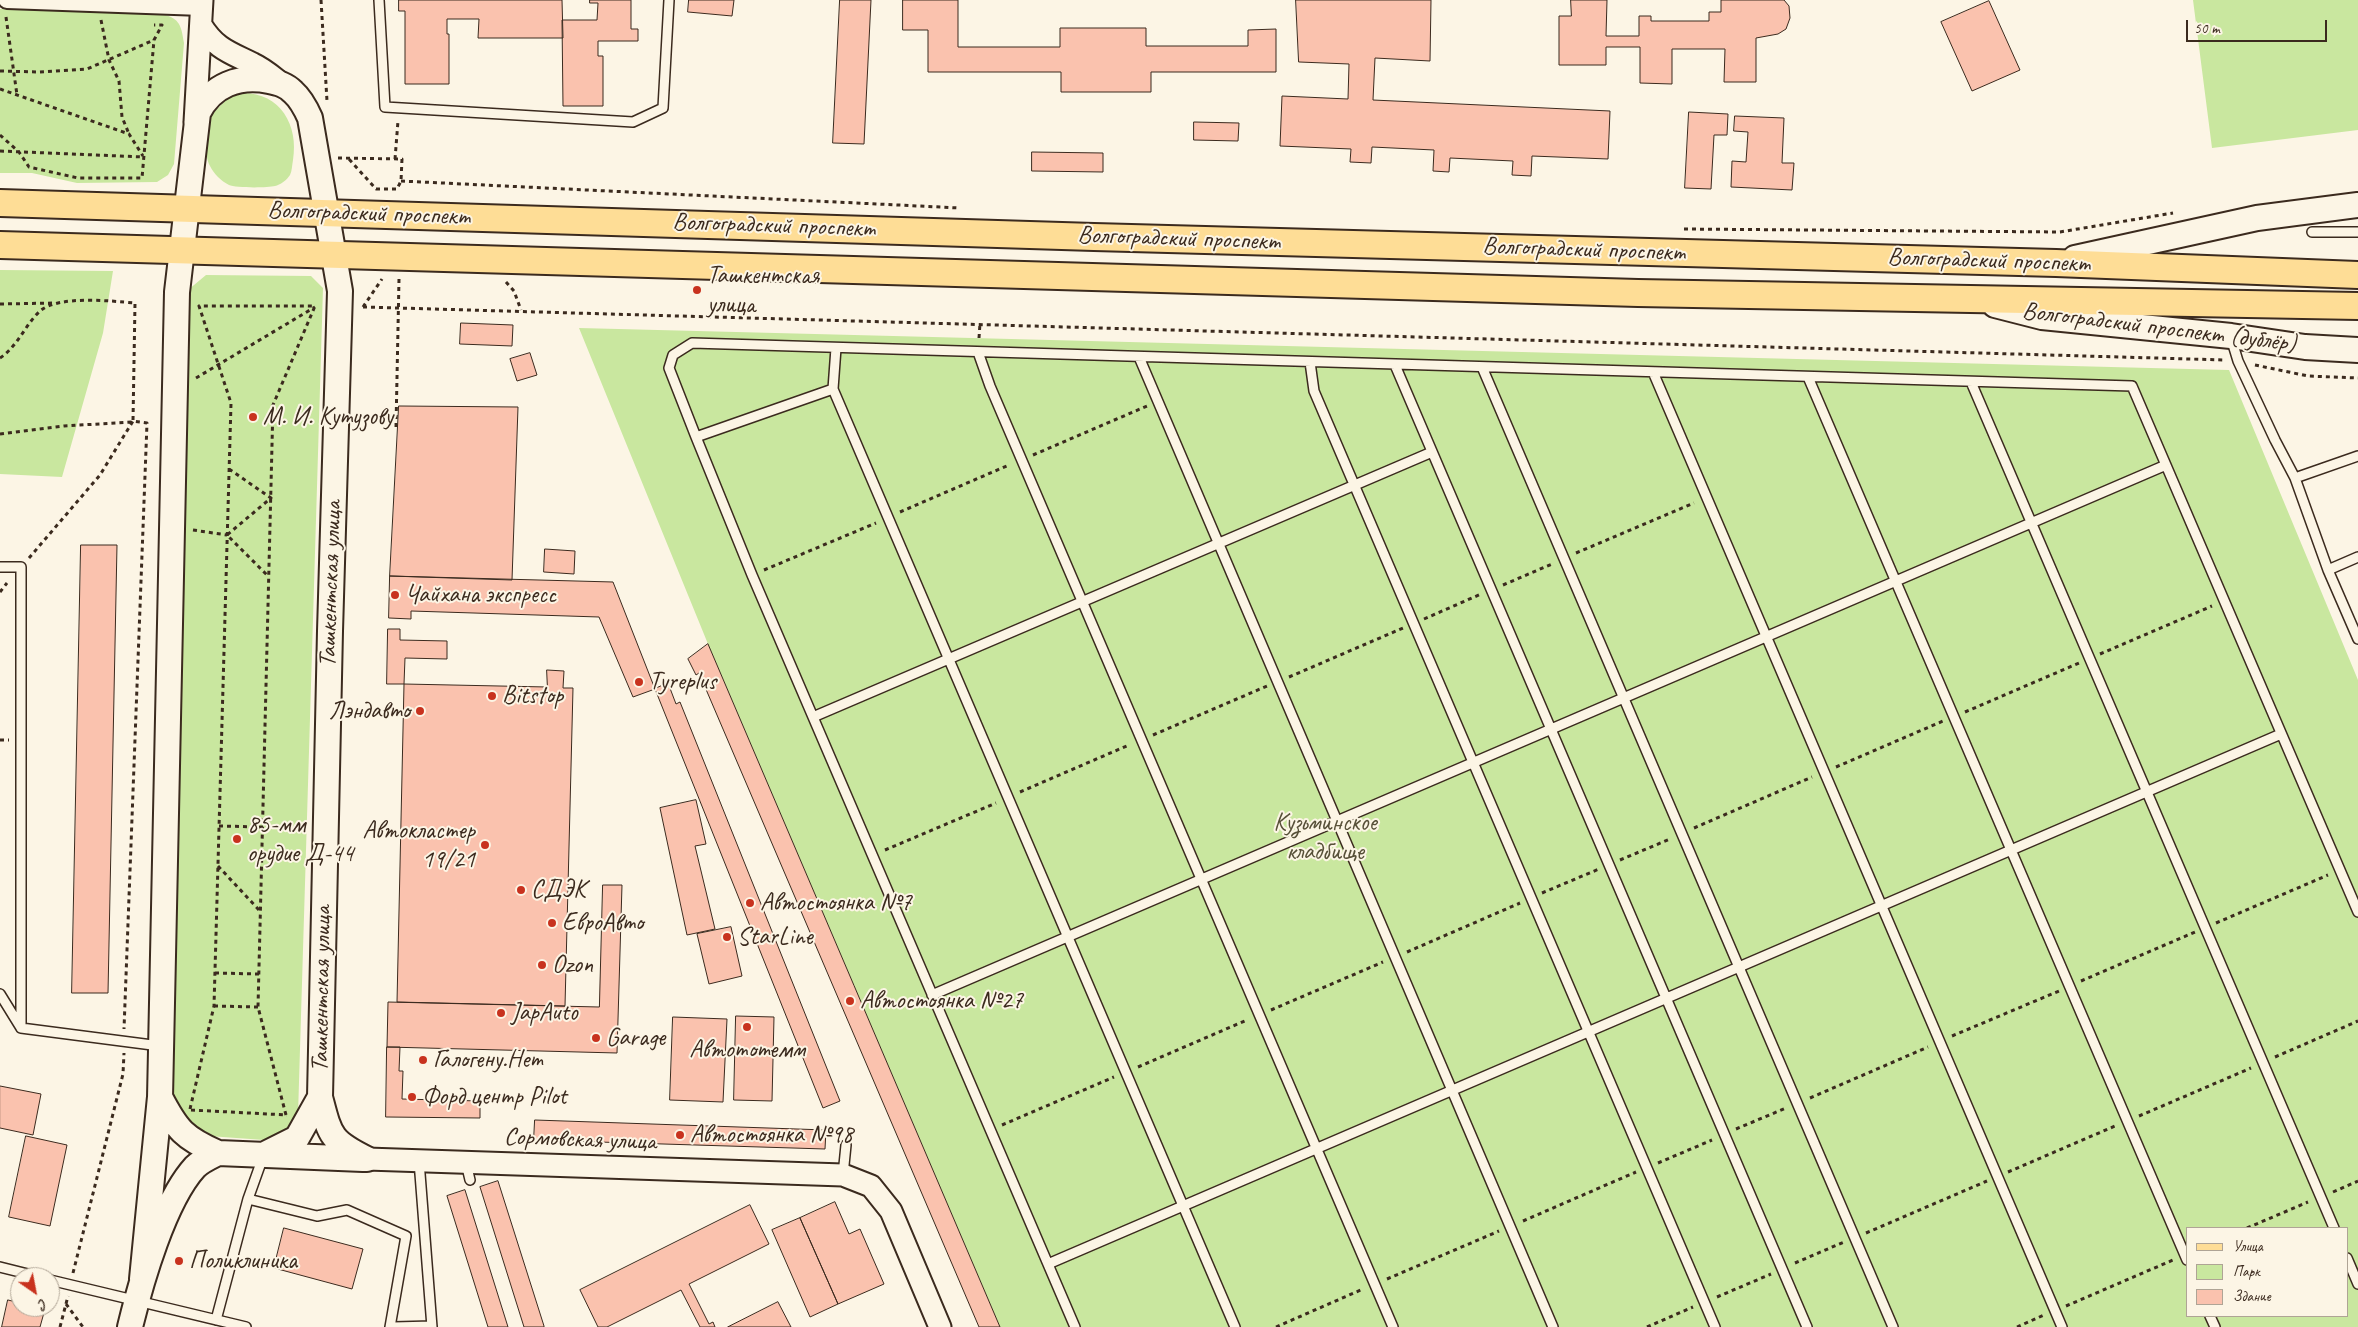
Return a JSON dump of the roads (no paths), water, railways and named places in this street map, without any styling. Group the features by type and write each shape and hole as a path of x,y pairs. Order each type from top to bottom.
{"main road":[{"path":"140,1290 160,1097 177,299 194,128 198,113 203,104 218,88 240,80 251,79 283,84"},
{"name":"Ташкентская улица","path":"283,84 294,93 310,118 339,278 340,299 320,1097 328,1128 334,1138 344,1148 367,1159"},
{"name":"Волгоградский проспект","path":"0,203 2056,263 2358,275"},
{"name":"Волгоградский проспект (дублёр)","path":"2056,263 2257,218 2358,205"},
{"name":"Волгоградский проспект","path":"0,245 1578,291 2358,306"},
{"name":"Волгоградский проспект (дублёр)","path":"1962,297 2042,317 2231,336 2305,347 2358,350"},
{"name":"Ташкентская улица","path":"160,1097 180,1132 196,1143 218,1153 367,1159"},
{"name":"Ташкентская улица","path":"264,1155 297,1138 320,1097"},
{"path":"130,1327 140,1290 175,1195 197,1165 218,1153"}],"street":[{"path":"6,8 97,3 202,11 194,128"},
{"name":"Ташкентская улица","path":"202,11 216,45 229,54 254,64 283,84"},
{"name":"Сормовская улица","path":"367,1159 419,1162 468,1172 843,1175 871,1186 891,1212 940,1327"}],"lane":[{"path":"378,0 385,107 633,122 663,108 669,0"},
{"path":"2312,232 2358,232"},
{"path":"2231,336 2238,361 2274,440 2295,478 2328,570 2358,639"},
{"path":"1075,1327 752,575 669,368 673,355 692,343 2132,386 2358,912"},
{"path":"836,348 833,389 1235,1327"},
{"path":"978,352 1021,460 1393,1327"},
{"path":"1139,357 1553,1327"},
{"path":"1310,362 1314,391 1715,1327"},
{"path":"1395,365 1807,1327"},
{"path":"1482,367 1893,1327"},
{"path":"1652,372 2062,1327"},
{"path":"1808,377 2186,1258"},
{"path":"1971,382 2334,1227"},
{"path":"696,437 833,389"},
{"path":"813,718 1432,452"},
{"path":"2295,478 2358,456"},
{"path":"932,995 2166,465"},
{"path":"2328,570 2358,557"},
{"path":"0,567 21,567 21,1028"},
{"path":"1048,1264 2281,734"},
{"path":"0,994 21,1028"},
{"path":"21,1028 161,1046"},
{"path":"843,1175 846,1144"},
{"path":"216,1320 248,1199 264,1155"},
{"path":"394,1327 432,1326 419,1162"},
{"path":"248,1199 317,1216 347,1210 406,1236 390,1327"},
{"path":"2348,1260 2358,1284"},
{"path":"60,1282 70,1285 140,1290 216,1320 246,1327"}],"place":[{"name":"Ташкентская улица","path":"697,290"},
{"name":"М. И. Кутузову","path":"253,417"},
{"name":"Чайхана экспресс","path":"395,595"},
{"name":"Tyreplus","path":"639,682"},
{"name":"Bitstop","path":"492,696"},
{"name":"Лэндавто","path":"420,711"},
{"name":"85-мм орудие Д-44","path":"237,839"},
{"name":"Автокластер 19/21","path":"485,845"},
{"name":"СДЭК","path":"521,890"},
{"name":"Автостоянка №7","path":"750,903"},
{"name":"ЕвроАвто","path":"552,923"},
{"name":"StarLine","path":"727,937"},
{"name":"Ozon","path":"542,965"},
{"name":"Автостоянка №27","path":"850,1001"},
{"name":"JapAuto","path":"501,1013"},
{"name":"Автототемм","path":"747,1027"},
{"name":"Garage","path":"596,1038"},
{"name":"Галогену.Нет","path":"423,1060"},
{"name":"Форд центр Pilot","path":"412,1097"},
{"name":"Автостоянка №98","path":"680,1135"},
{"name":"Поликлиника","path":"179,1261"}],"park label":[{"name":"Кузьминское кладбище","path":"1325,838"}]}
